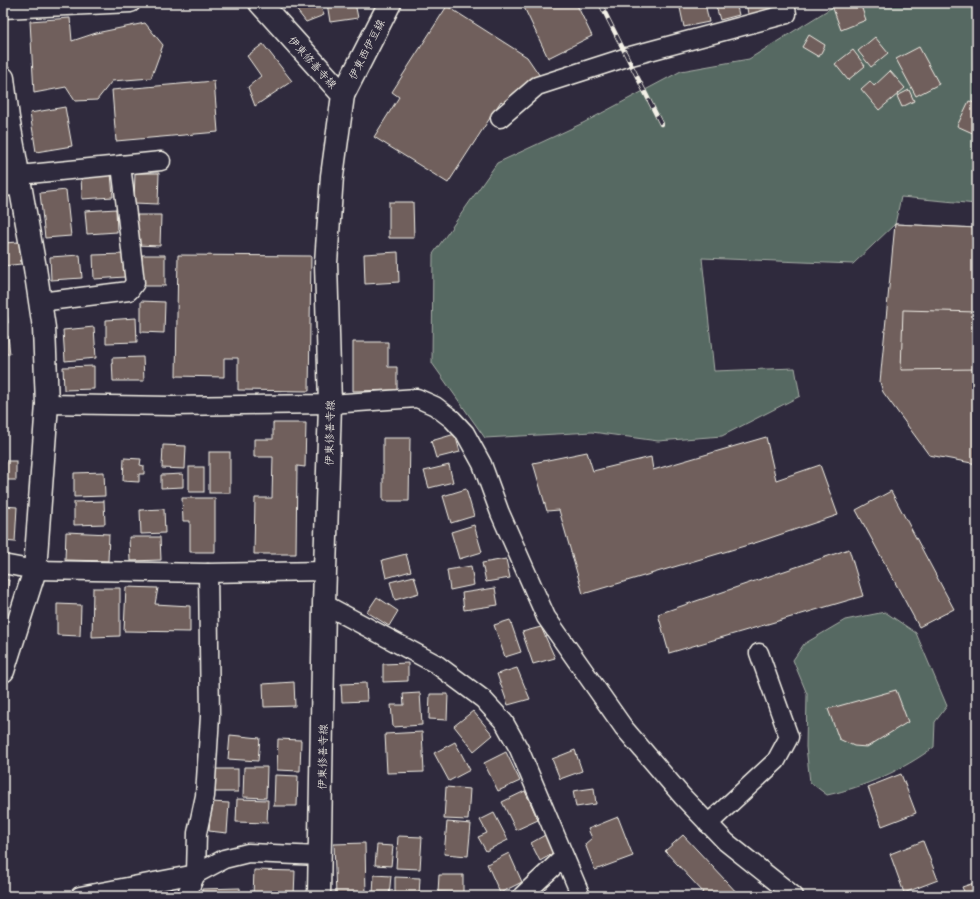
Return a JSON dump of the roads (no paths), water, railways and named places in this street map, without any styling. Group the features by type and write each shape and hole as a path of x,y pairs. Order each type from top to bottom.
{"main road":[{"name":"伊東修善寺線","path":"260,3 343,95 332,176 326,263 330,404 324,604 321,856 319,896"},
{"name":"伊東西伊豆線","path":"343,95 390,3"},
{"path":"3,78 5,118 14,183 40,302 44,328 47,404 35,570 3,671"}],"street":[{"path":"3,9 131,3"},
{"path":"500,118 537,86 627,57 787,14 785,3"},
{"path":"14,183 121,165 161,161"},
{"path":"40,302 128,291 135,283 121,165"},
{"path":"47,404 172,406 330,404 417,398 435,406 465,433 482,464 500,513 546,617 624,728 682,796 726,842 794,896"},
{"path":"3,564 35,570 208,573 326,571"},
{"path":"186,896 196,874 197,833 205,796 210,716 208,573"},
{"path":"324,604 436,664 482,698 504,722 519,749 581,896"},
{"path":"708,824 776,761 789,737 759,653"},
{"path":"80,896 196,874 224,858 248,853 321,856"},
{"path":"522,896 564,857"}],"railway":[{"path":"600,3 661,124"}]}
